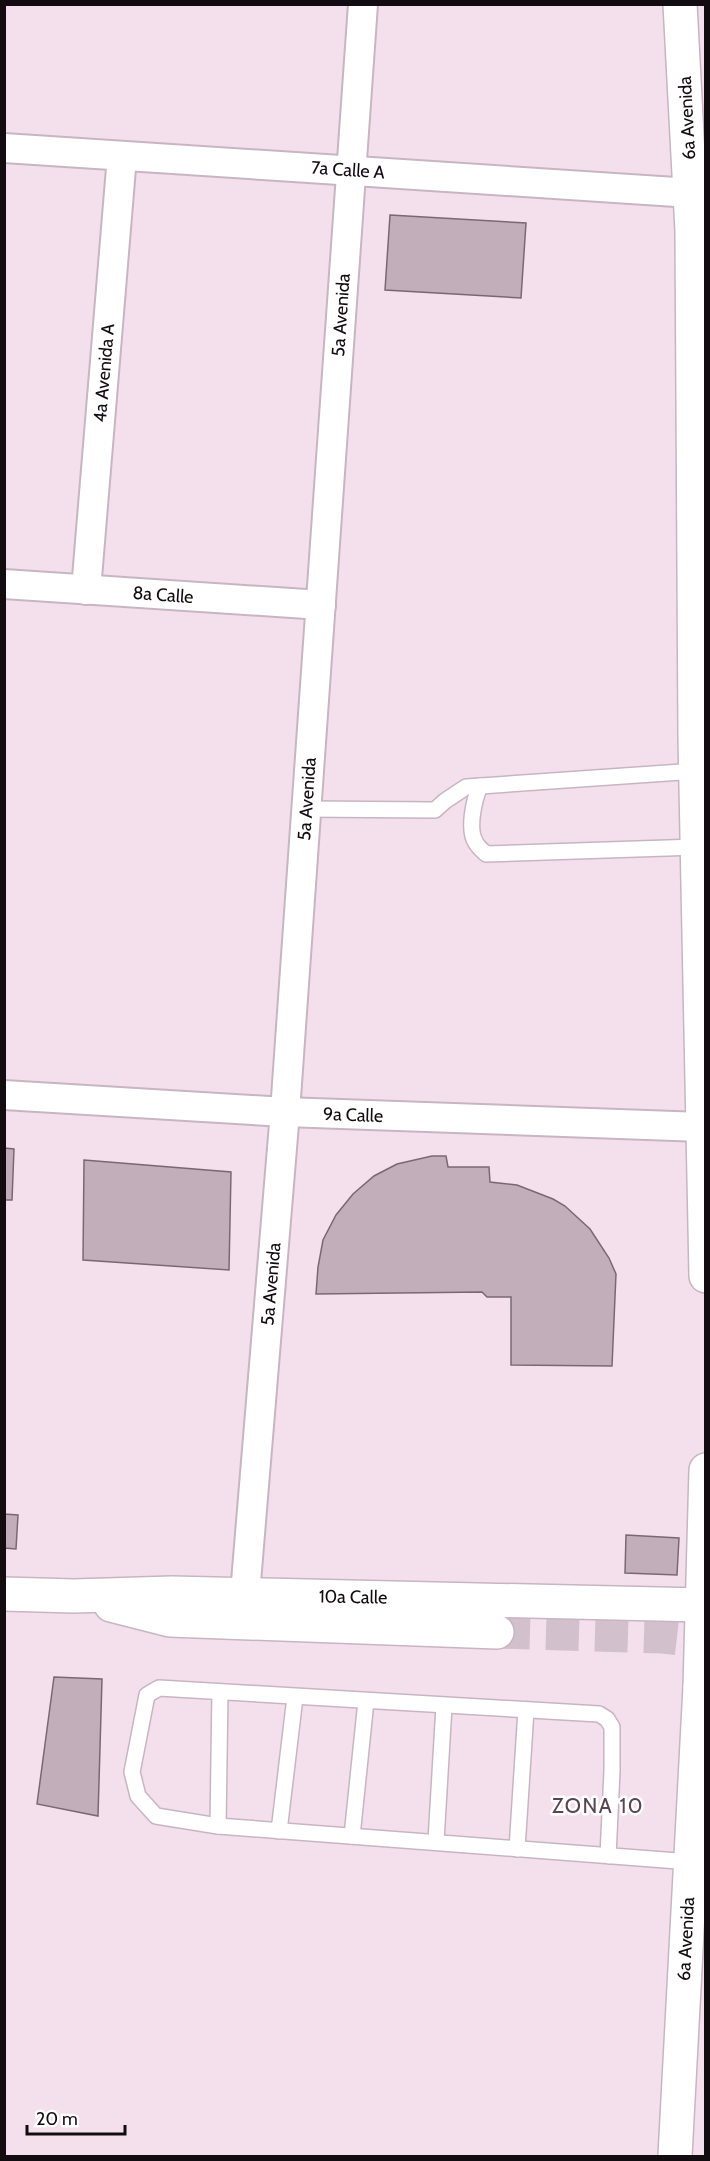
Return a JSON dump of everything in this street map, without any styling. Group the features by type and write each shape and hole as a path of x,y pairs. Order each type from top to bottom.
{"main road":[{"name":"6a Avenida","path":"680,4 696,186 700,527 700,738 696,771 697,847 702,928 705,1276"},
{"name":"6a Avenida","path":"675,2157 703,1690 705,1470"},
{"name":"10a Calle","path":"4,1594 74,1596 172,1593 245,1594 702,1605"},
{"path":"74,1596 170,1620 497,1632"}],"street":[{"name":"5a Avenida","path":"245,1594 285,1113 363,4"},
{"name":"7a Calle A","path":"4,148 351,171 696,186"},
{"name":"4a Avenida A","path":"86,590 122,156"},
{"name":"8a Calle","path":"4,584 321,605"},
{"name":"9a Calle","path":"4,1095 285,1113 702,1127"}],"lane":[{"path":"306,809 435,810 466,788 696,771"},
{"path":"480,786 474,802 472,820 474,842 486,854 697,847"},
{"path":"608,1856 612,1728 607,1719 599,1714 159,1688 147,1695 132,1772 138,1796 156,1816 218,1826 436,1841 517,1849 608,1856 691,1862"},
{"path":"218,1826 220,1692"},
{"path":"279,1831 296,1697"},
{"path":"352,1836 366,1701"},
{"path":"436,1841 444,1706"},
{"path":"517,1849 526,1710"}],"building":[{"path":"390,215 526,223 521,298 385,290"},
{"path":"4,1148 14,1149 12,1200 4,1200"},
{"path":"432,1156 446,1156 448,1167 489,1167 490,1182 517,1185 553,1199 565,1206 590,1229 609,1258 616,1274 612,1366 511,1365 511,1297 487,1297 482,1292 316,1294 323,1240 336,1215 353,1194 374,1176 397,1164"},
{"path":"84,1160 231,1172 229,1270 83,1260"},
{"path":"4,1514 18,1515 16,1549 4,1548"},
{"path":"626,1535 679,1538 677,1575 625,1573"},
{"path":"54,1677 102,1679 98,1816 37,1804"}],"tunnel":[{"path":"497,1632 663,1637 706,1642"}],"district":[{"name":"ZONA 10","path":"598,1805"}]}
